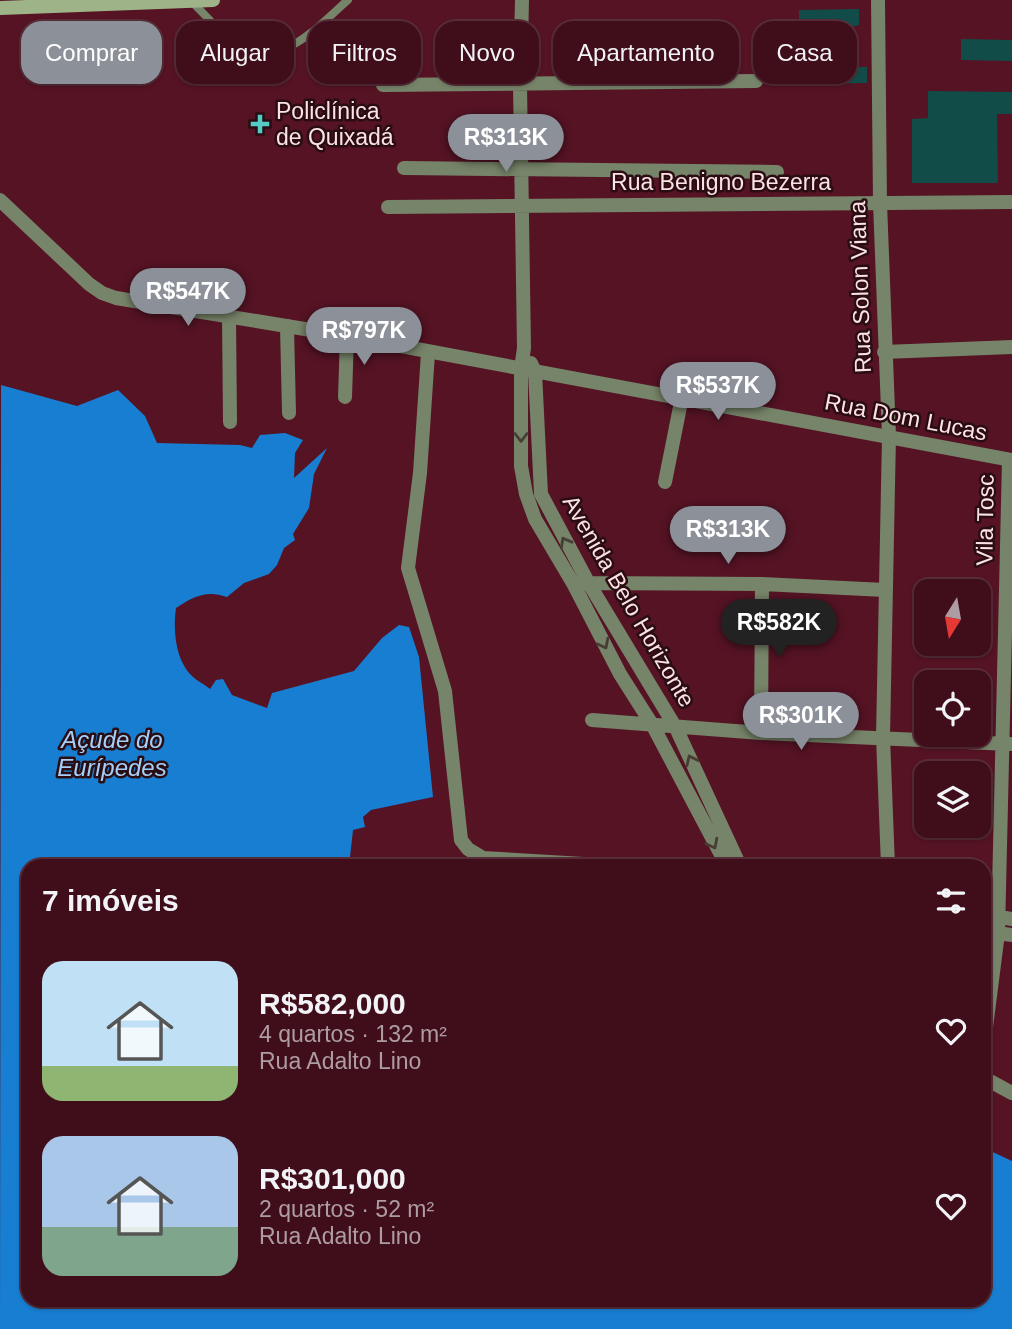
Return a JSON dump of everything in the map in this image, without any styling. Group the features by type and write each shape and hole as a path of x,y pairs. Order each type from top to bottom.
{"main road":[{"path":"0,8 75,3 213,0"}],"street":[{"name":"Avenida Belo Horizonte","path":"522,0 520,85 524,348 541,494 620,674 653,726 723,859"},
{"name":"Rua Solon Viana","path":"878,0 880,204 889,436 883,737 888,859"},
{"path":"383,85 753,81"},
{"path":"404,169 777,172"},
{"name":"Rua Dom Lucas","path":"0,200 58,257 102,293 142,303 347,336 1010,460"},
{"name":"Rua Benigno Bezerra","path":"388,207 1012,202"},
{"path":"229,316 230,422"},
{"path":"287,326 289,413"},
{"path":"345,397 347,336"},
{"path":"884,352 1012,347"},
{"path":"428,353 420,473 408,568 438,660 445,691 461,840 468,849 483,858 500,859"},
{"name":"Avenida Belo Horizonte","path":"528,370 521,466 526,494 535,519 637,666 676,728 737,859"},
{"path":"665,482 681,397"},
{"name":"Vila Tosc","path":"991,988 998,933 1008,744 1010,460"},
{"path":"526,494 541,494"},
{"path":"581,584 762,584 886,590"},
{"path":"761,733 762,584"},
{"path":"620,674 637,666"},
{"path":"592,720 761,733 1008,744"},
{"name":"Vila Tosc","path":"991,1082 1012,1093"}],"lane":[{"path":"191,1 230,38 244,48 262,53 282,50 304,38 348,0"}],"water":[{"name":"Açude do Eurípedes","path":"1,385 77,406 118,390 145,416 157,443 240,445 252,448 260,435 285,433 303,440 295,453 294,478 327,448 314,474 309,508 293,534 295,540 284,548 277,565 269,574 244,583 227,597 201,595 176,608 175,635 179,653 192,676 210,689 216,680 223,679 232,695 267,708 272,693 354,671 382,638 399,625 409,627 419,657 433,797 371,810 363,817 365,827 353,830 350,859 21,859 21,1307 991,1307 991,1151 1012,1161 1012,1329 0,1329"}],"building":[{"path":"859,9 859,25 857,21 799,21 799,10"},
{"path":"961,39 1012,40 1012,61 961,60"},
{"path":"857,67 867,67 867,83 857,83"},
{"path":"928,91 1012,92 1012,114 997,114 998,183 912,183 912,119 928,118"}],"place":[{"name":"Policlínica de Quixadá","path":"260,124"}]}
